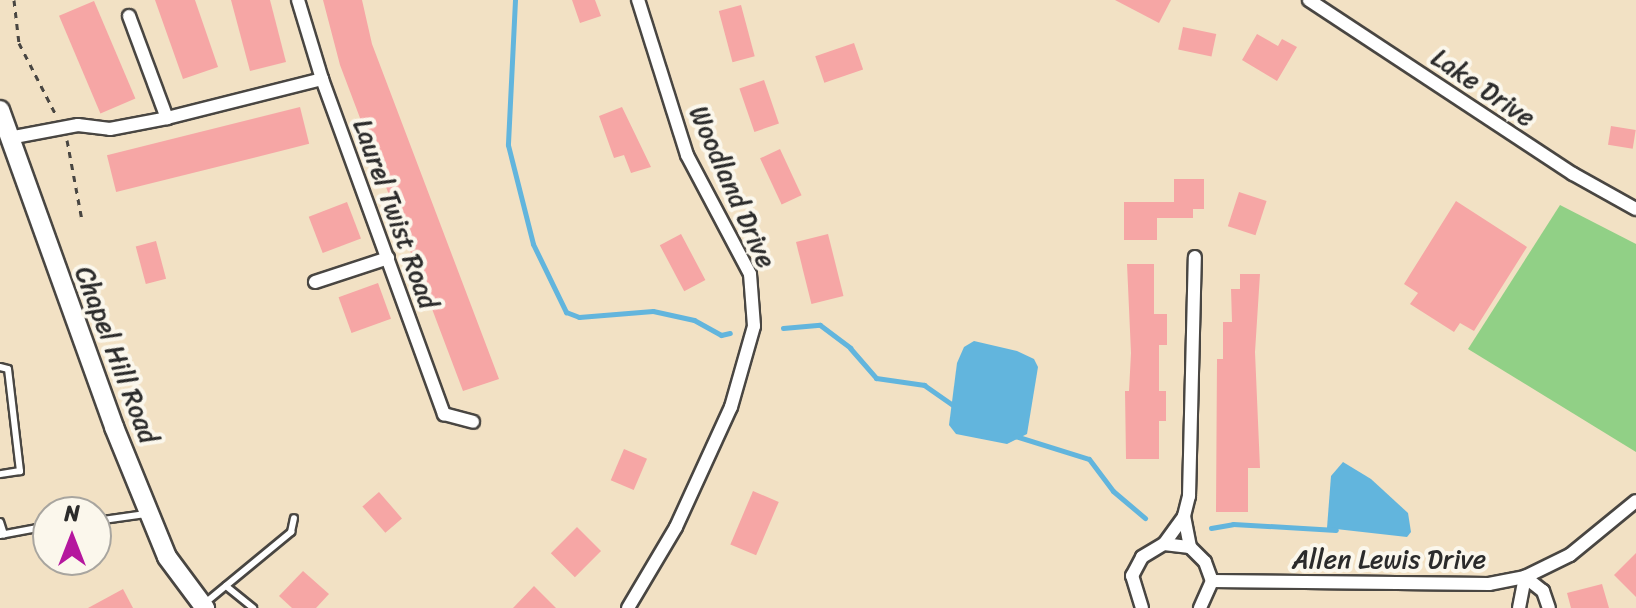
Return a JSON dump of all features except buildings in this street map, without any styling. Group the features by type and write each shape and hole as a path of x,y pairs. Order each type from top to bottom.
{"main road":[{"name":"Chapel Hill Road","path":"0,110 5,139 167,557 204,606"}],"street":[{"name":"Laurel Twist Road","path":"298,0 322,79 444,414 473,422"},
{"name":"Woodland Drive","path":"628,608 676,527 731,407 754,326 750,274 687,155 638,0"},
{"name":"Lake Drive","path":"1309,0 1560,166 1636,209"},
{"path":"129,16 167,118"},
{"path":"5,139 78,125 110,129 322,79"},
{"path":"1142,608 1132,576 1142,557 1164,544 1184,516 1189,496 1195,257"},
{"path":"315,282 388,258"},
{"name":"Allen Lewis Drive","path":"1212,581 1454,587 1525,577 1580,549 1636,501"},
{"path":"1184,516 1190,547 1205,562 1212,581 1200,608"},
{"path":"1164,544 1190,547"},
{"path":"1519,608 1525,577 1543,591 1549,608"}],"lane":[{"path":"0,367 8,369 20,471 0,474"},
{"path":"112,519 149,513"},
{"path":"204,606 291,532 294,518"},
{"path":"0,522 2,534 32,529"},
{"path":"226,586 253,608"}],"path":[{"path":"14,0 19,43 52,106"},
{"path":"70,148 82,220"}],"green space":[{"path":"1560,205 1636,244 1636,452 1468,349"}],"water":[{"path":"974,341 1017,351 1034,359 1038,367 1027,434 1007,444 956,434 949,425 957,363 964,347"},
{"path":"1343,462 1371,479 1408,513 1411,532 1407,537 1327,528 1331,476"}],"waterway":[{"path":"515,0 508,145 533,244 566,312 579,317 653,311 694,320 721,335 730,333"},
{"path":"783,328 820,325 850,348 876,378 924,385 953,405"},
{"path":"1015,436 1089,459 1113,491 1145,518"},
{"path":"1211,528 1233,524 1336,530"}]}
